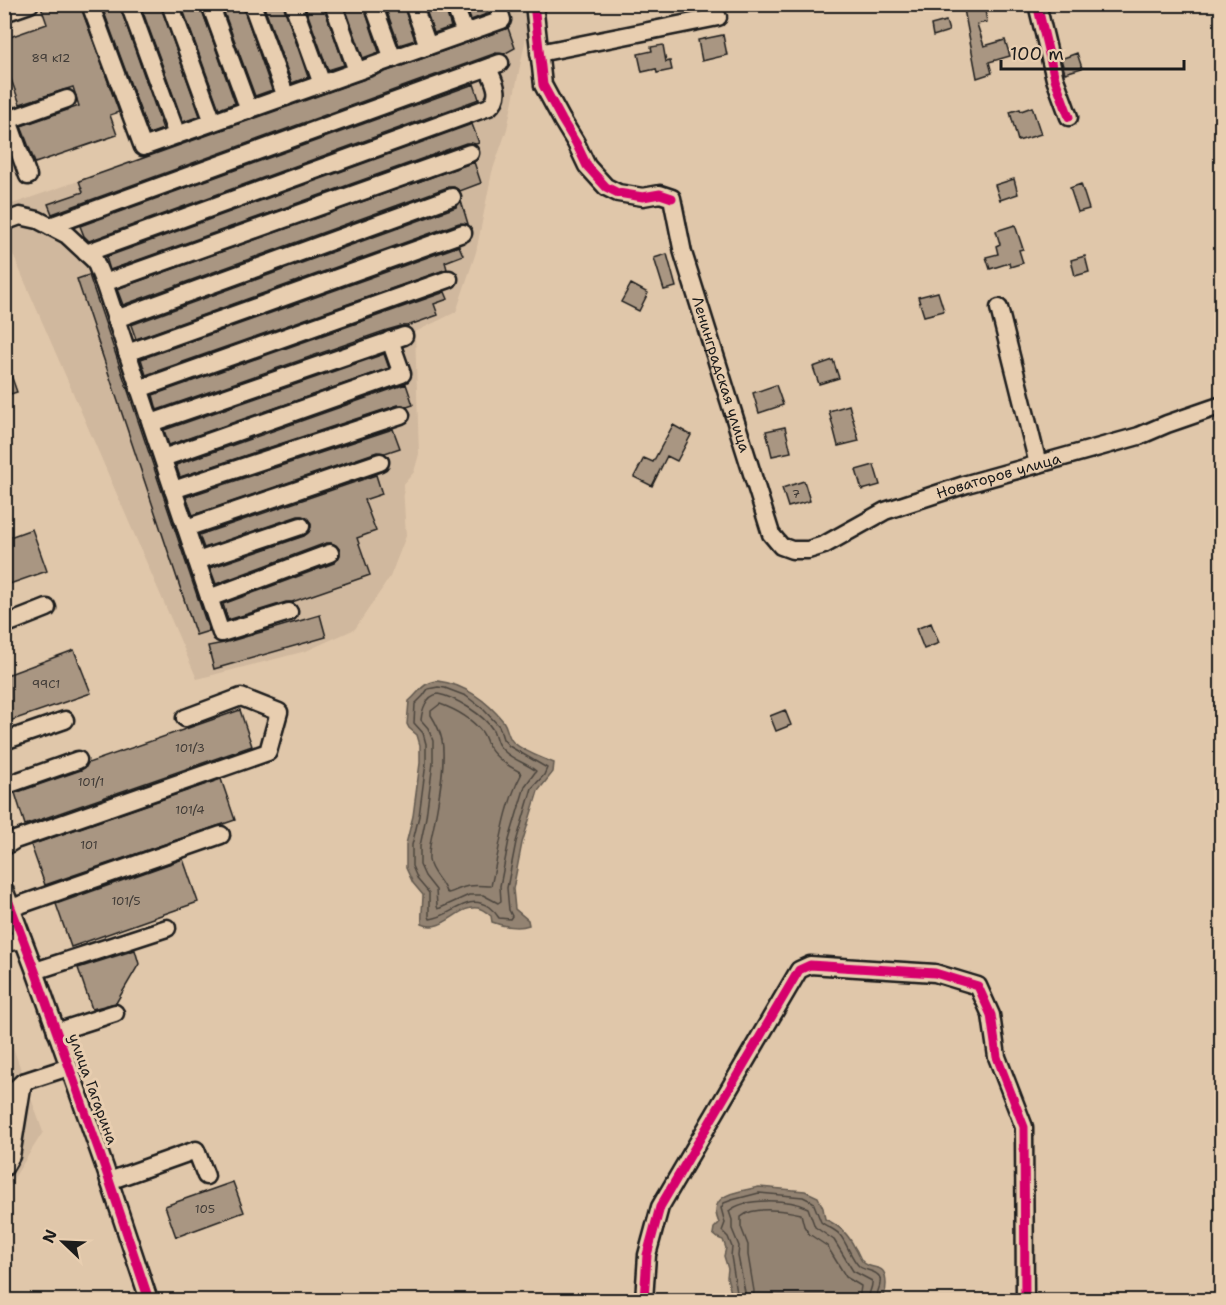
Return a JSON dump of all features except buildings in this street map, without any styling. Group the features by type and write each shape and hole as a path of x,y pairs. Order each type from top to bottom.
{"street":[{"path":"4,13 30,4"},
{"path":"90,4 143,147 502,20 497,4"},
{"path":"129,4 177,135"},
{"path":"170,4 213,122"},
{"path":"210,4 249,110"},
{"path":"252,4 286,97"},
{"path":"293,4 322,84"},
{"path":"333,4 357,71"},
{"path":"374,4 393,59"},
{"path":"413,4 428,46"},
{"path":"454,4 465,33"},
{"path":"534,4 539,53 718,17"},
{"path":"1037,4 1055,79 1069,117"},
{"name":"Ленинградская улица","path":"539,53 543,85 587,166 606,187 618,193 643,197 660,194 672,198 683,253 771,534 781,546"},
{"path":"50,226 494,65 497,92 495,101 489,107 86,253"},
{"path":"28,176 6,114 68,99"},
{"path":"104,283 470,153"},
{"path":"116,320 452,197"},
{"path":"4,222 20,216 38,220 68,235 95,261 221,633 289,612"},
{"path":"127,353 463,233"},
{"path":"140,389 449,279"},
{"path":"999,308 1038,464"},
{"path":"151,423 397,338 402,374 163,458"},
{"name":"Новаторов улица","path":"781,546 792,550 808,550 824,545 885,511 967,483 1139,436 1221,405"},
{"path":"173,490 401,415"},
{"path":"186,528 380,462"},
{"path":"197,561 301,526"},
{"path":"209,598 330,553"},
{"path":"4,625 47,608"},
{"path":"4,847 15,840 268,752 279,712 241,697 185,718"},
{"path":"4,741 65,720"},
{"path":"4,786 78,760"},
{"path":"7,900 221,834"},
{"name":"улица Гагарина","path":"7,900 35,971 149,1300"},
{"path":"35,971 167,928"},
{"path":"4,943 23,940"},
{"path":"644,1300 647,1256 660,1207 799,970 810,965 934,973 978,986 991,1015 997,1058 1024,1127 1025,1300"},
{"path":"56,1032 115,1013"},
{"path":"4,1099 23,1082 69,1067"},
{"path":"4,1168 11,1156 23,1082"},
{"path":"109,1180 196,1150 206,1176"}],"shaded area":[{"path":"84,5 529,5 531,13 507,129 492,172 476,252 456,312 415,332 419,454 414,472 403,485 406,536 390,577 355,629 306,651 197,679 5,236 4,207 141,159"},
{"path":"4,1022 43,1132 5,1192 4,1192"}],"water":[{"path":"438,681 457,686 474,695 503,721 517,746 554,763 553,772 538,791 522,843 513,889 515,909 528,920 529,925 515,927 492,922 491,916 478,908 464,910 437,925 422,924 423,895 413,883 406,868 406,844 413,816 420,763 420,745 417,735 407,724 409,701 425,686"},
{"path":"759,1187 805,1191 818,1197 825,1219 846,1235 862,1261 884,1272 886,1287 882,1297 878,1300 728,1300 731,1293 724,1256 726,1248 723,1240 713,1234 714,1228 719,1223 716,1213 717,1205 726,1196"}],"cycle path":[{"path":"534,4 543,85 587,166 606,187 618,193 643,197 660,194 672,198"},
{"path":"1037,4 1055,79 1069,117"},
{"path":"4,889 105,1168 149,1300"},
{"path":"644,1300 647,1255 660,1207 799,970 810,965 935,973 978,986 991,1015 997,1057 1024,1127 1025,1300"}]}
